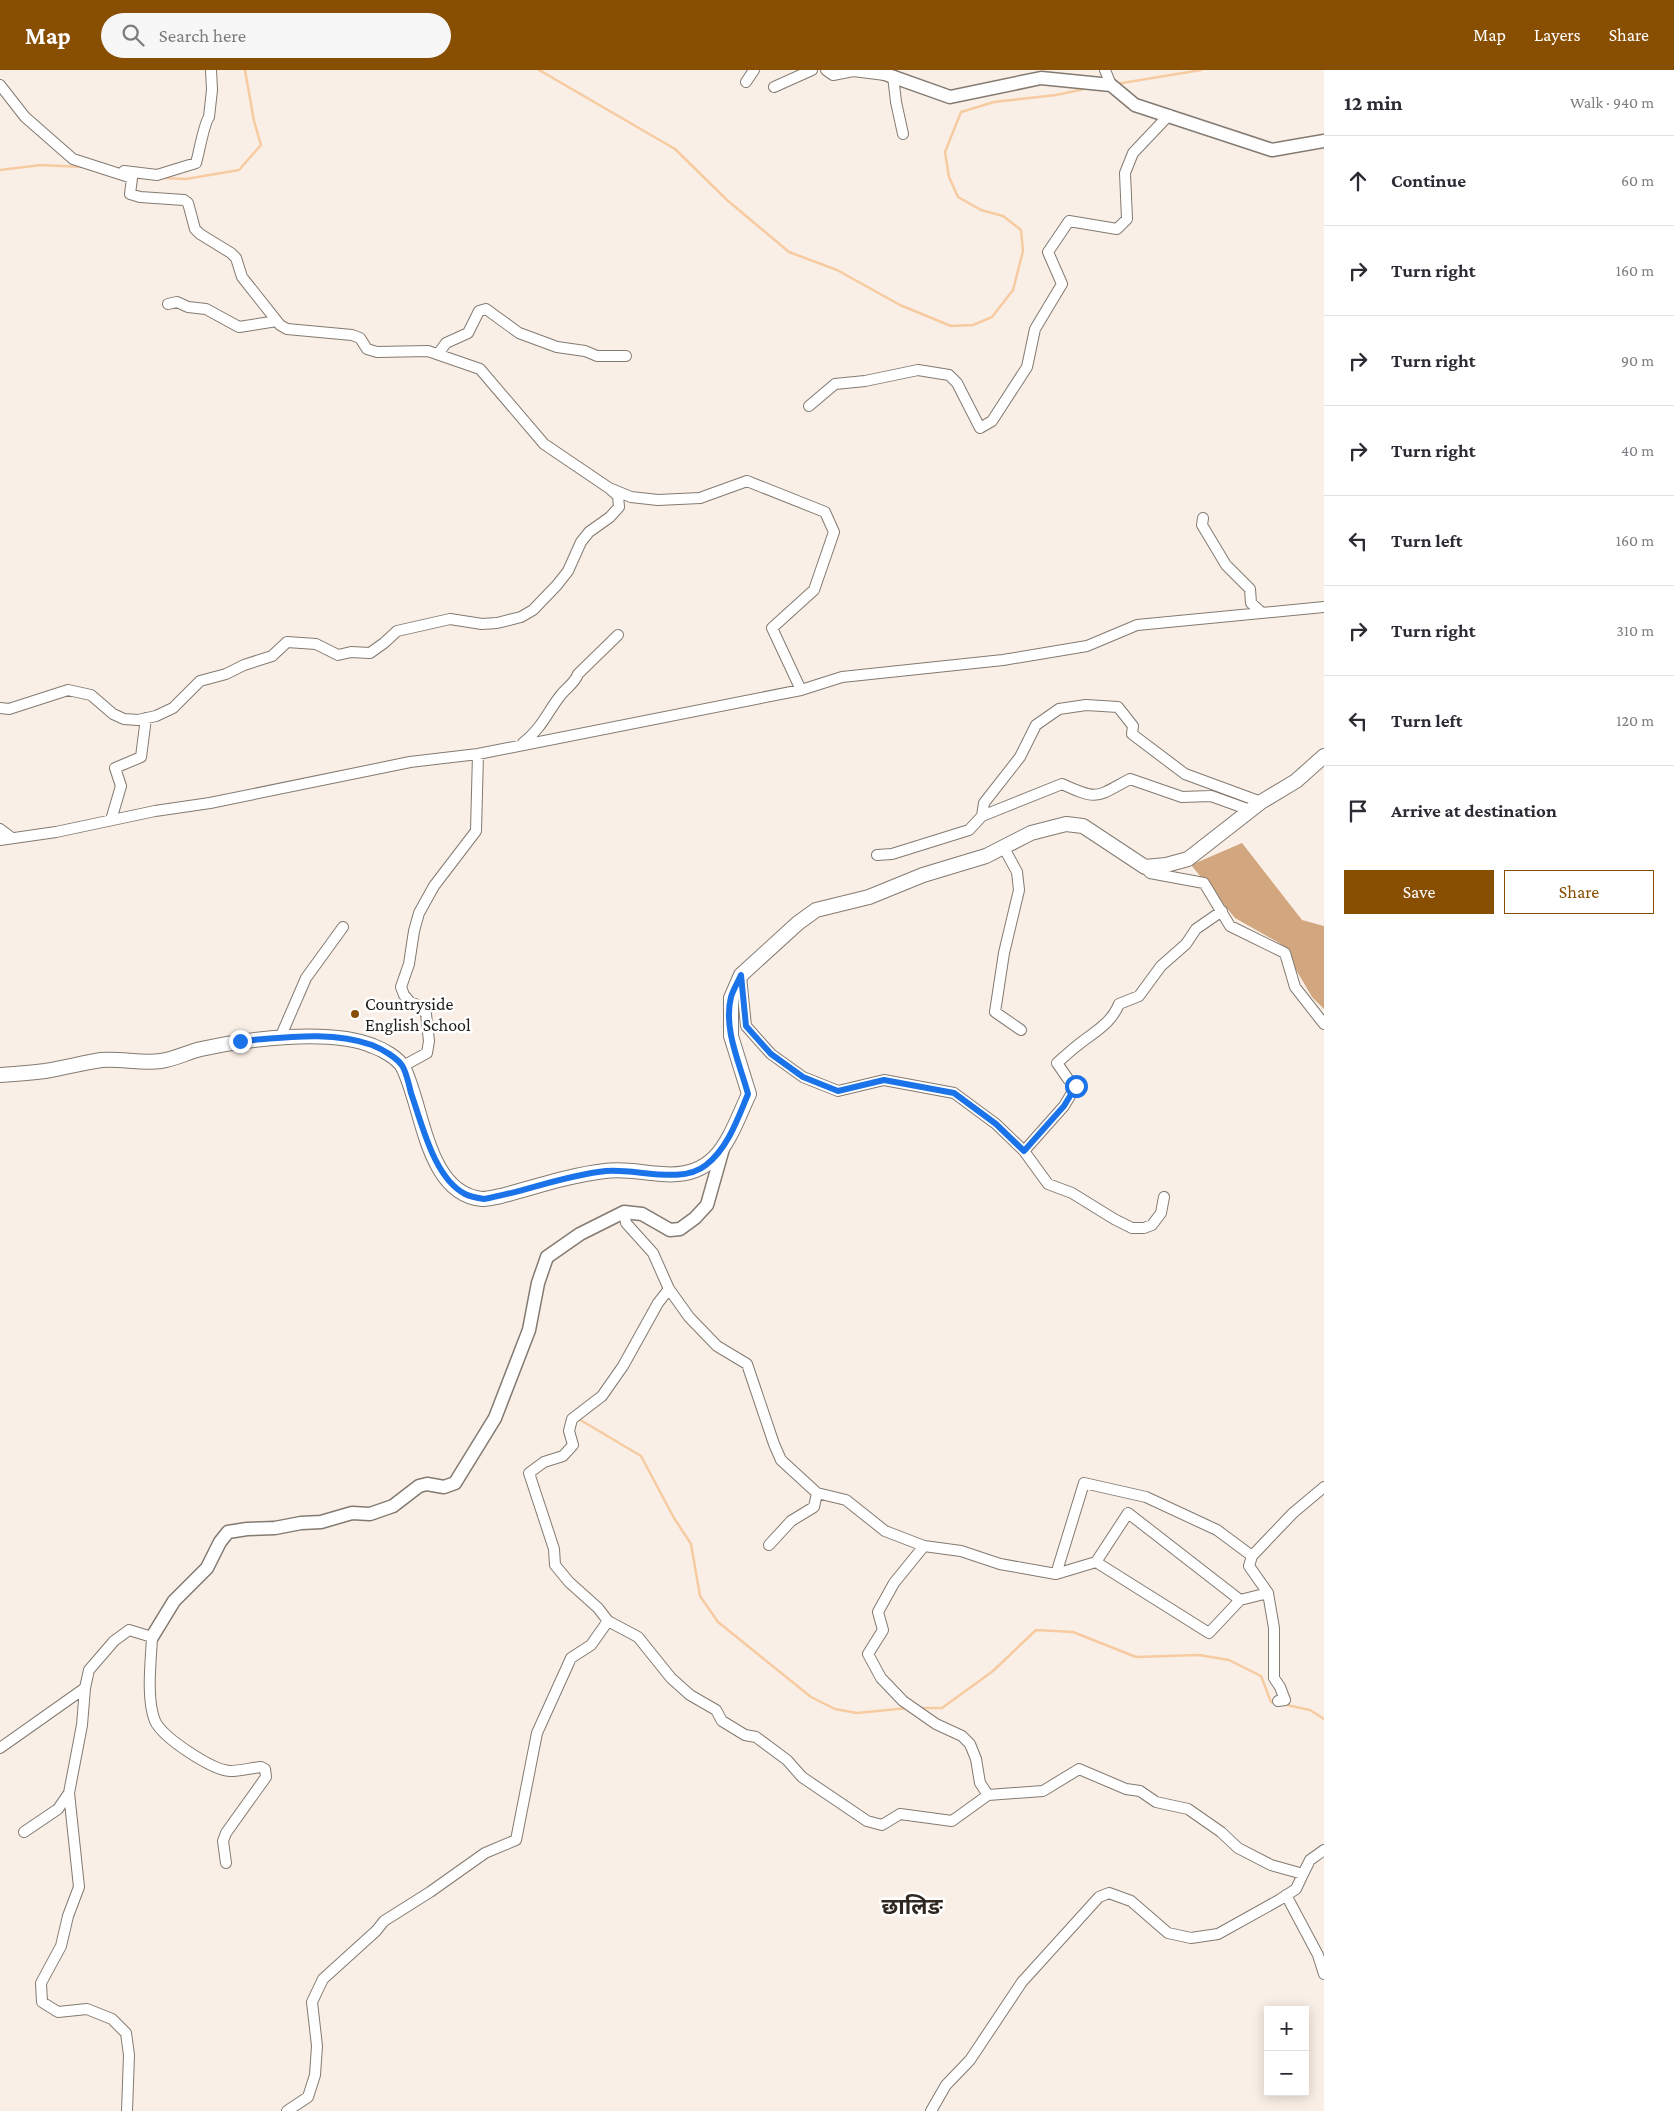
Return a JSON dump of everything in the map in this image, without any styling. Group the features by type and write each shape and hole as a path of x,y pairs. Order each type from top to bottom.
{"main road":[{"path":"0,1075 46,1071 102,1060 161,1061 240,1041 328,1037 346,1039 373,1046 391,1056 402,1066 426,1136 441,1170 454,1187 466,1195 484,1199 606,1171 664,1175 697,1171 707,1165 724,1145 748,1094 731,1036 730,1022 731,998 741,975 798,923 816,910 870,898 923,875 986,856 1031,833 1066,824 1083,826 1145,866 1166,865 1188,859 1256,806 1296,781 1324,756"}],"street":[{"path":"97,167 158,175 196,163 202,145 206,120 209,117 212,90 211,70"},
{"path":"746,82 754,70"},
{"path":"774,87 812,70"},
{"path":"826,70 833,75 854,71 893,76"},
{"path":"874,70 950,97 1041,78 1111,85"},
{"path":"1105,70 1111,85 1135,105 1272,150 1324,141"},
{"path":"893,76 903,134"},
{"path":"0,85 25,117 73,159 132,178 130,194 184,200 188,203 194,229 236,258 242,276 277,321 287,329 352,335 360,338 368,349 377,352 428,351 480,369 544,444 609,488 618,496 619,507 589,532 581,542 568,572 533,610 521,617 497,623 482,624 450,619 397,631 370,652 351,652 338,655 316,644 287,642 272,656 244,664 226,674 200,681 173,708 156,716 146,718 124,719 113,714 91,695 68,690 9,708 0,708"},
{"path":"809,406 835,384 866,381 918,370 949,375 957,383 980,428 992,421 1027,367 1035,329 1062,284 1048,252 1069,221 1117,229 1127,219 1125,173 1133,153 1169,115"},
{"path":"168,304 177,302 188,307 206,309 239,327 277,321"},
{"path":"438,354 446,343 468,333 479,311 486,309 519,333 557,347 585,351 597,356 626,356"},
{"path":"609,488 631,497 658,500 700,498 747,480 824,512 834,532 814,590 772,628 801,690"},
{"path":"1204,518 1202,525 1226,565 1250,589 1251,603 1262,613"},
{"path":"0,840 56,832 111,820 210,803 410,762 478,754 801,690 842,677 1004,660 1087,646 1137,625 1324,607"},
{"path":"520,745 532,736 545,722 556,702 576,679 578,674 618,635"},
{"path":"982,816 984,803 1020,757 1036,725 1058,709 1086,705 1118,707 1133,726 1132,734 1185,774 1256,806"},
{"path":"111,820 121,786 115,768 141,757 146,718"},
{"path":"402,1066 427,1053 429,1041 426,1014 418,1005 410,1002 404,994 402,987 409,964 419,913 434,886 476,831 478,754"},
{"path":"877,854 892,854 969,830 982,816 1062,784 1087,795 1098,796 1130,779 1182,797 1210,796 1256,806"},
{"path":"0,829 12,838"},
{"path":"1004,848 1017,872 1019,890 1004,953 995,1012 1021,1030"},
{"path":"1145,866 1150,873 1204,883 1230,926 1285,953 1295,987 1324,1024"},
{"path":"1024,1151 1064,1106 1076,1086 1057,1064 1078,1044 1108,1023 1120,1004 1139,996 1161,966 1186,944 1196,929 1222,911"},
{"path":"280,1038 306,978 343,927"},
{"path":"741,975 746,1026 771,1054 803,1077 838,1091 884,1080 954,1093 996,1124 1024,1151 1048,1184 1072,1193 1132,1228 1144,1228 1152,1225 1161,1213 1164,1197"},
{"path":"226,1864 223,1841 226,1833 266,1778 265,1770 261,1767 230,1771 216,1768 185,1749 164,1732 155,1721 150,1694 152,1637 174,1602 207,1568 220,1542 228,1532 321,1522 352,1513 370,1514 393,1506 419,1486 427,1484 444,1486 455,1483 495,1418 530,1330 538,1283 547,1257 580,1234 624,1212 642,1214 670,1230 680,1229 695,1218 707,1205 724,1145"},
{"path":"624,1212 626,1223 653,1252 669,1289 689,1317 718,1346 747,1364 781,1460 817,1493 846,1500 885,1532 924,1546 961,1551 1000,1564 1056,1574 1096,1562 1128,1513 1240,1600"},
{"path":"669,1289 658,1303 623,1366 602,1396 572,1419 569,1431 573,1445 563,1456 544,1462 529,1473 554,1549 555,1564 569,1582 598,1608 608,1621 638,1637 670,1678 690,1695 716,1710 722,1721 745,1735 756,1736 787,1760 802,1777 867,1821 882,1824 900,1814 952,1821 988,1795 1043,1790 1079,1769 1126,1789 1140,1791 1156,1802 1188,1808 1221,1832 1238,1848 1271,1865 1303,1874"},
{"path":"1056,1574 1084,1483 1146,1497 1217,1530 1252,1556"},
{"path":"1278,1700 1285,1700 1274,1678 1274,1628 1268,1593 1250,1566 1252,1556 1294,1513 1324,1487"},
{"path":"769,1545 791,1521 814,1507 817,1493"},
{"path":"924,1546 894,1583 878,1612 883,1630 868,1654 882,1678 903,1701 936,1724 962,1736 970,1744 976,1760 980,1783 988,1795"},
{"path":"1096,1562 1209,1633 1240,1600 1268,1593"},
{"path":"287,2111 308,2097 315,2075 317,2046 312,2002 323,1979 376,1931 384,1921 486,1853 516,1840 536,1733 571,1658 591,1645 608,1621"},
{"path":"127,2111 129,2055 126,2033 112,2018 87,2009 58,2012 42,2002 41,1982 61,1946 68,1916 79,1887 69,1793 82,1725 85,1688 89,1670 114,1641 129,1630 152,1637"},
{"path":"0,1748 85,1688"},
{"path":"24,1832 58,1809 69,1793"},
{"path":"932,2111 946,2085 970,2060 1022,1982 1098,1897 1109,1893 1131,1901 1168,1933 1191,1938 1218,1934 1296,1889 1310,1860 1324,1850"},
{"path":"1286,1895 1318,1955 1324,1974"}],"shaded area":[{"path":"1242,843 1302,920 1324,926 1324,1009 1312,997 1281,944 1235,918 1191,865"}],"waterway":[{"path":"163,178 186,179 239,170 261,145 254,121 245,70"},
{"path":"539,70 675,149 727,200 789,252 837,270 900,305 951,326 973,325 992,317 1013,290 1023,251 1021,230 1003,216 981,210 958,197 949,177 945,152 961,112 994,102 1056,95 1089,88"},
{"path":"1116,84 1201,70"},
{"path":"0,170 41,165 83,167"},
{"path":"577,1418 641,1456 674,1518 691,1544 700,1596 718,1622 811,1697 835,1709 857,1713 908,1708"},
{"path":"921,1708 942,1708 993,1671 1036,1630 1073,1632 1136,1657 1199,1655 1229,1660 1261,1676 1271,1702 1275,1703"},
{"path":"1282,1704 1310,1710 1324,1719"}],"place":[{"name":"Countryside English School","path":"355,1014"}],"district":[{"name":"छालिङ","path":"912,1906"}],"route":[{"path":"240,1041 328,1037 346,1039 373,1046 391,1056 402,1066 426,1136 441,1170 454,1187 466,1195 484,1199 606,1171 664,1175 697,1171 707,1165 724,1145 748,1094 731,1036 730,1022 731,998 741,975 746,1026 771,1054 803,1077 838,1091 884,1080 954,1093 996,1124 1024,1151 1064,1106 1076,1086"}]}
